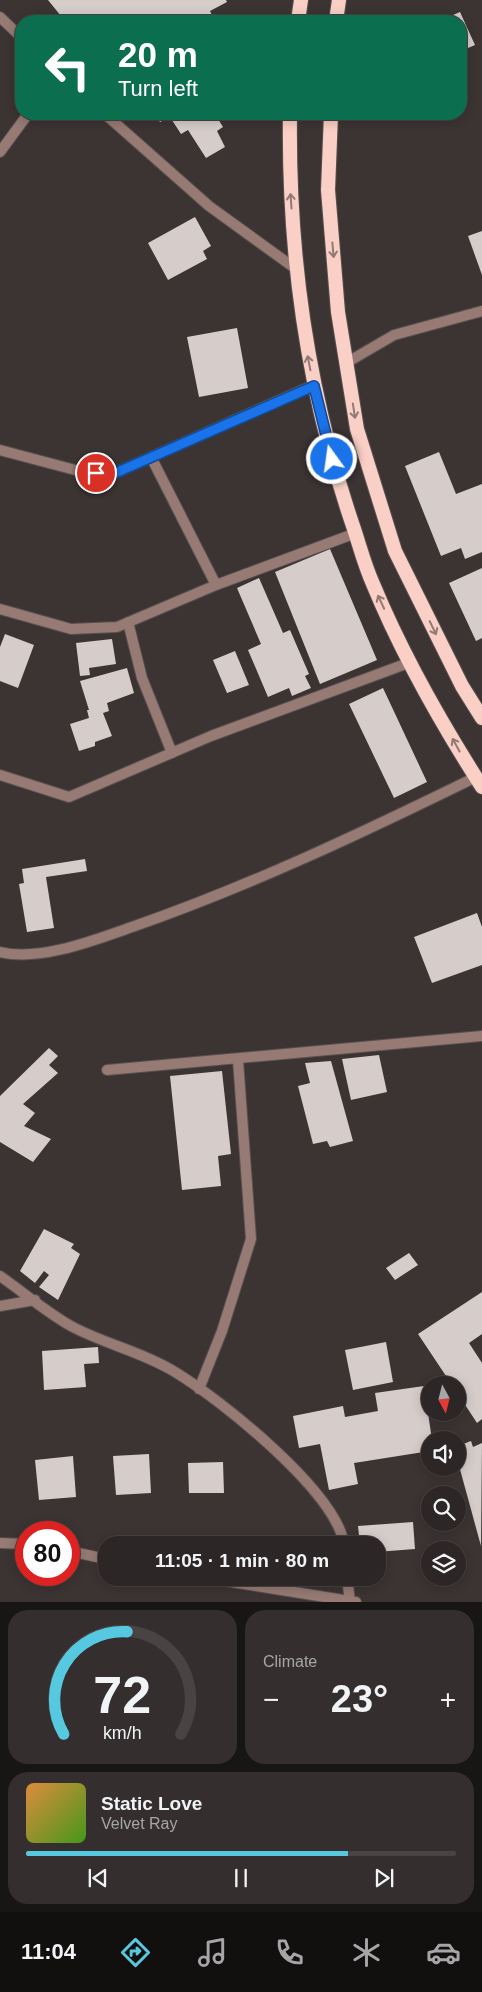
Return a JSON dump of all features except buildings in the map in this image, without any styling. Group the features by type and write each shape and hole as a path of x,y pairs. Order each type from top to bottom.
{"highway":[{"path":"299,15 301,0"},
{"path":"337,15 339,0"},
{"path":"290,120 289,175 296,269 314,386 337,477 372,583 411,662 479,782"},
{"path":"331,120 328,190 338,312 357,429 394,551 462,686 482,718"}],"street":[{"path":"0,17 15,31"},
{"path":"0,152 24,120"},
{"path":"112,120 208,206 296,269"},
{"path":"346,363 394,334 482,311"},
{"path":"0,450 79,471 113,474 314,386"},
{"path":"151,457 216,585"},
{"path":"0,609 71,629 116,627 216,585 356,534"},
{"path":"128,622 142,678 172,753"},
{"path":"0,775 69,797 172,753 411,662"},
{"path":"0,952 15,956 52,950 92,940 186,908 479,782"},
{"path":"107,1070 238,1060 482,1036"},
{"path":"199,1389 222,1331 251,1239 238,1060"},
{"path":"0,1276 71,1326 174,1371 249,1425 324,1501 342,1536"},
{"path":"0,1306 35,1300"},
{"path":"0,1543 15,1544"},
{"path":"80,1553 98,1556"},
{"path":"255,1586 353,1602 349,1586"}],"route":[{"path":"96,473 113,474 134,466 214,428 314,386 332,459"}]}
